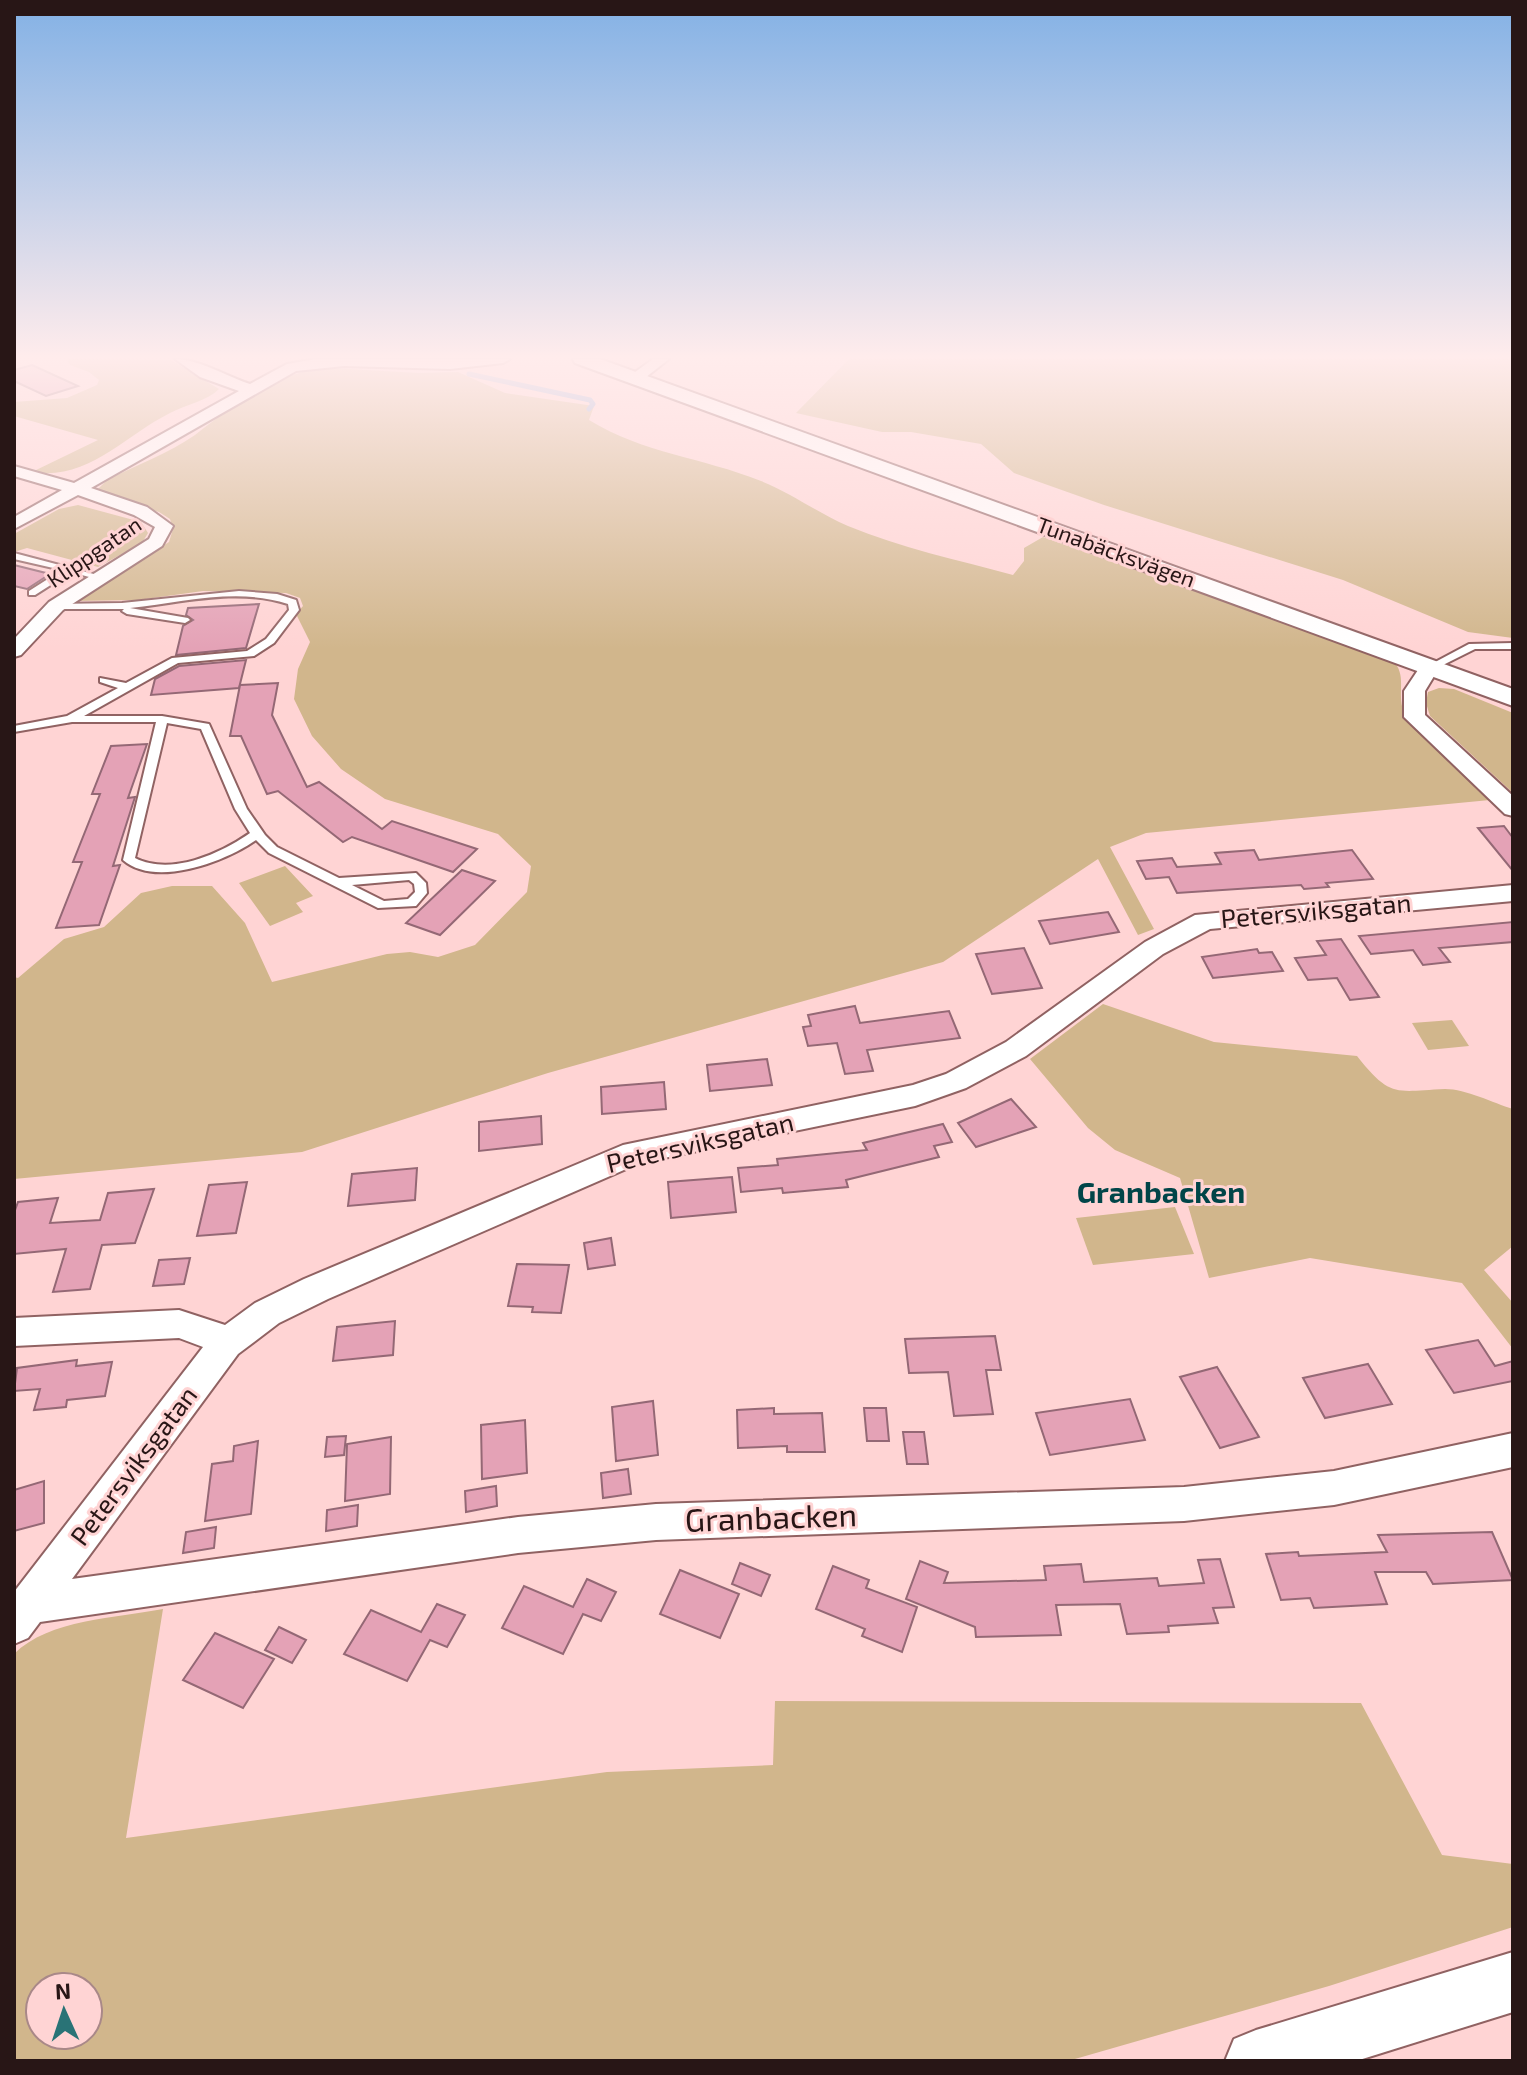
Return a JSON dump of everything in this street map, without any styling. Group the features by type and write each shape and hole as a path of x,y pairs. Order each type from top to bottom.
{"street":[{"path":"14,524 135,456"},
{"name":"Tunabäcksvägen","path":"849,456 1513,698"},
{"path":"14,471 77,490"},
{"name":"Klippgatan","path":"14,651 56,606 156,542 164,526 161,520 140,510 77,490"},
{"path":"1429,668 1414,688 1410,702 1415,717 1513,809"},
{"name":"Petersviksgatan","path":"22,1614 226,1344 267,1313 316,1289 634,1153 900,1098 956,1081 1016,1049 1154,948 1204,921 1513,893"},
{"path":"14,1332 179,1324 204,1330 226,1344"},
{"name":"Granbacken","path":"22,1614 518,1535 656,1522 1184,1504 1334,1488 1513,1450"},
{"path":"1256,2061 1513,1982"}],"lane":[{"path":"14,556 100,577"},
{"path":"32,593 70,569"},
{"path":"56,606 196,602 212,596 261,596 293,602 292,616 270,641 250,654 176,660 70,719"},
{"path":"99,607 185,620"},
{"path":"1429,668 1473,646 1513,646"},
{"path":"104,680 127,687"},
{"path":"14,729 70,719 162,719 205,726 256,834 273,850 382,905 396,907 412,903 421,893 420,883 412,876 340,882"},
{"path":"162,719 129,860 136,866 156,869 184,865 241,846 256,834"}],"shaded area":[{"path":"65,456 102,456 71,470 32,472"},
{"path":"157,456 680,456 761,481 868,534 1013,575 1024,561 1024,548 1043,537 1393,661 1400,674 1402,705 1409,723 1490,800 1146,833 1110,847 1154,929 1138,935 1098,859 943,962 548,1073 302,1152 14,1179 14,977 18,978 64,939 104,927 141,893 172,886 212,886 245,923 272,982 387,954 410,952 438,957 475,945 527,892 531,866 498,834 385,799 341,769 312,736 294,699 298,669 310,642 296,614 303,606 300,598 286,593 203,591 138,600 74,601 169,542 173,529 170,519 159,512 104,496 98,489 107,480"},
{"path":"994,456 1513,456 1513,638 1468,632 1343,580 1104,505 1014,473"},
{"path":"78,505 141,522 148,533 142,543 98,567 27,548 14,552 14,534 59,509"},
{"path":"1439,688 1454,689 1513,713 1513,793 1430,716 1426,703 1428,692"},
{"path":"285,866 313,896 296,903 303,912 270,926 239,883"},
{"path":"1103,1004 1214,1042 1357,1056 1378,1080 1395,1089 1453,1090 1513,1109 1513,1246 1484,1270 1513,1303 1513,1349 1462,1283 1310,1258 1209,1278 1180,1178 1115,1150 1088,1128 1030,1059"},
{"path":"1452,1020 1469,1046 1428,1050 1412,1023"},
{"path":"1175,1207 1194,1254 1093,1265 1076,1218"},
{"path":"163,1609 126,1838 607,1772 773,1765 775,1701 1361,1703 1442,1855 1513,1864 1513,1927 1329,1986 1068,2061 14,2061 14,1654 46,1633 105,1618"}],"building":[{"path":"14,565 50,574 27,589 14,586"},
{"path":"259,604 246,648 176,655 183,626 193,620 186,615 188,608"},
{"path":"246,660 239,688 151,695 155,679 179,666"},
{"path":"278,683 272,715 307,787 319,782 382,829 392,821 477,849 453,872 352,837 343,842 278,791 267,794 241,736 230,736 240,685"},
{"path":"147,744 128,798 135,797 113,866 120,865 99,925 56,928 82,862 73,862 100,794 92,794 111,746"},
{"path":"1504,826 1513,838 1513,871 1478,828"},
{"path":"1254,850 1259,860 1352,850 1373,879 1326,883 1329,887 1304,889 1301,885 1177,893 1169,877 1146,879 1137,861 1172,858 1177,867 1221,864 1215,853"},
{"path":"462,870 495,881 440,935 406,923"},
{"path":"1108,912 1119,932 1050,944 1039,921"},
{"path":"1513,922 1513,942 1439,948 1450,962 1423,965 1413,950 1371,954 1359,936"},
{"path":"1341,939 1379,997 1350,1000 1337,978 1308,980 1295,958 1326,955 1317,941"},
{"path":"1024,948 1042,988 992,994 976,954"},
{"path":"1257,949 1259,953 1272,952 1283,971 1213,978 1202,957"},
{"path":"855,1006 860,1023 949,1011 960,1038 867,1050 873,1071 845,1074 837,1043 808,1046 803,1027 811,1026 808,1015"},
{"path":"767,1059 772,1085 710,1091 707,1065"},
{"path":"664,1082 666,1109 602,1114 601,1087"},
{"path":"1011,1099 1036,1127 976,1147 958,1123"},
{"path":"541,1116 542,1144 479,1151 479,1122"},
{"path":"943,1124 952,1142 934,1146 939,1157 846,1180 848,1187 783,1193 782,1188 741,1192 738,1168 778,1165 777,1159 867,1150 863,1143"},
{"path":"417,1168 415,1200 348,1206 352,1174"},
{"path":"732,1177 736,1212 671,1218 668,1182"},
{"path":"247,1182 236,1233 197,1236 209,1185"},
{"path":"154,1189 135,1243 102,1245 90,1289 53,1292 66,1249 14,1254 14,1213 18,1202 58,1198 50,1223 100,1220 108,1193"},
{"path":"611,1238 615,1265 588,1269 584,1243"},
{"path":"190,1258 184,1284 153,1286 159,1260"},
{"path":"517,1264 569,1265 561,1313 532,1312 533,1307 508,1306"},
{"path":"395,1321 393,1355 333,1361 337,1327"},
{"path":"995,1336 1001,1370 986,1370 993,1414 954,1416 948,1372 909,1373 905,1339"},
{"path":"1478,1340 1495,1366 1513,1361 1513,1381 1454,1393 1426,1350"},
{"path":"77,1360 76,1366 112,1362 105,1396 67,1400 66,1407 34,1410 40,1389 14,1391 17,1368"},
{"path":"1368,1364 1392,1404 1325,1418 1303,1378"},
{"path":"1217,1367 1259,1437 1220,1448 1180,1377"},
{"path":"1130,1399 1145,1440 1050,1455 1036,1413"},
{"path":"653,1401 658,1455 616,1461 612,1407"},
{"path":"774,1408 774,1414 822,1413 825,1452 787,1452 787,1446 738,1448 737,1410"},
{"path":"864,1408 886,1408 889,1441 867,1441"},
{"path":"525,1420 527,1473 482,1479 481,1425"},
{"path":"903,1432 924,1432 928,1464 907,1464"},
{"path":"346,1436 344,1455 325,1457 327,1437"},
{"path":"391,1437 390,1494 345,1501 347,1444"},
{"path":"258,1441 251,1514 205,1521 212,1464 233,1461 234,1446"},
{"path":"628,1469 631,1494 603,1498 601,1473"},
{"path":"44,1481 44,1523 14,1531 14,1490"},
{"path":"496,1486 497,1506 466,1512 465,1491"},
{"path":"358,1505 357,1526 326,1531 327,1510"},
{"path":"216,1527 214,1548 183,1553 186,1532"},
{"path":"1492,1532 1513,1580 1433,1584 1426,1572 1375,1572 1387,1604 1314,1608 1310,1598 1281,1600 1266,1554 1298,1552 1299,1556 1387,1552 1378,1535"},
{"path":"1220,1559 1234,1607 1213,1608 1218,1623 1168,1626 1169,1632 1127,1634 1120,1604 1056,1605 1061,1635 976,1637 975,1627 906,1599 920,1561 948,1572 944,1583 1046,1580 1044,1566 1081,1564 1084,1582 1157,1578 1159,1586 1204,1583 1198,1560"},
{"path":"740,1563 770,1575 761,1596 732,1584"},
{"path":"833,1566 869,1580 866,1588 917,1607 902,1652 862,1636 865,1629 816,1609"},
{"path":"680,1570 739,1594 720,1638 660,1614"},
{"path":"587,1579 616,1592 601,1621 583,1614 563,1654 502,1628 524,1586 573,1607"},
{"path":"437,1604 465,1615 447,1647 430,1640 407,1681 344,1654 371,1610 421,1632"},
{"path":"279,1627 306,1640 292,1663 265,1650"},
{"path":"215,1633 274,1659 243,1708 183,1680"}],"district":[{"name":"Granbacken","path":"1161,1193"}]}
